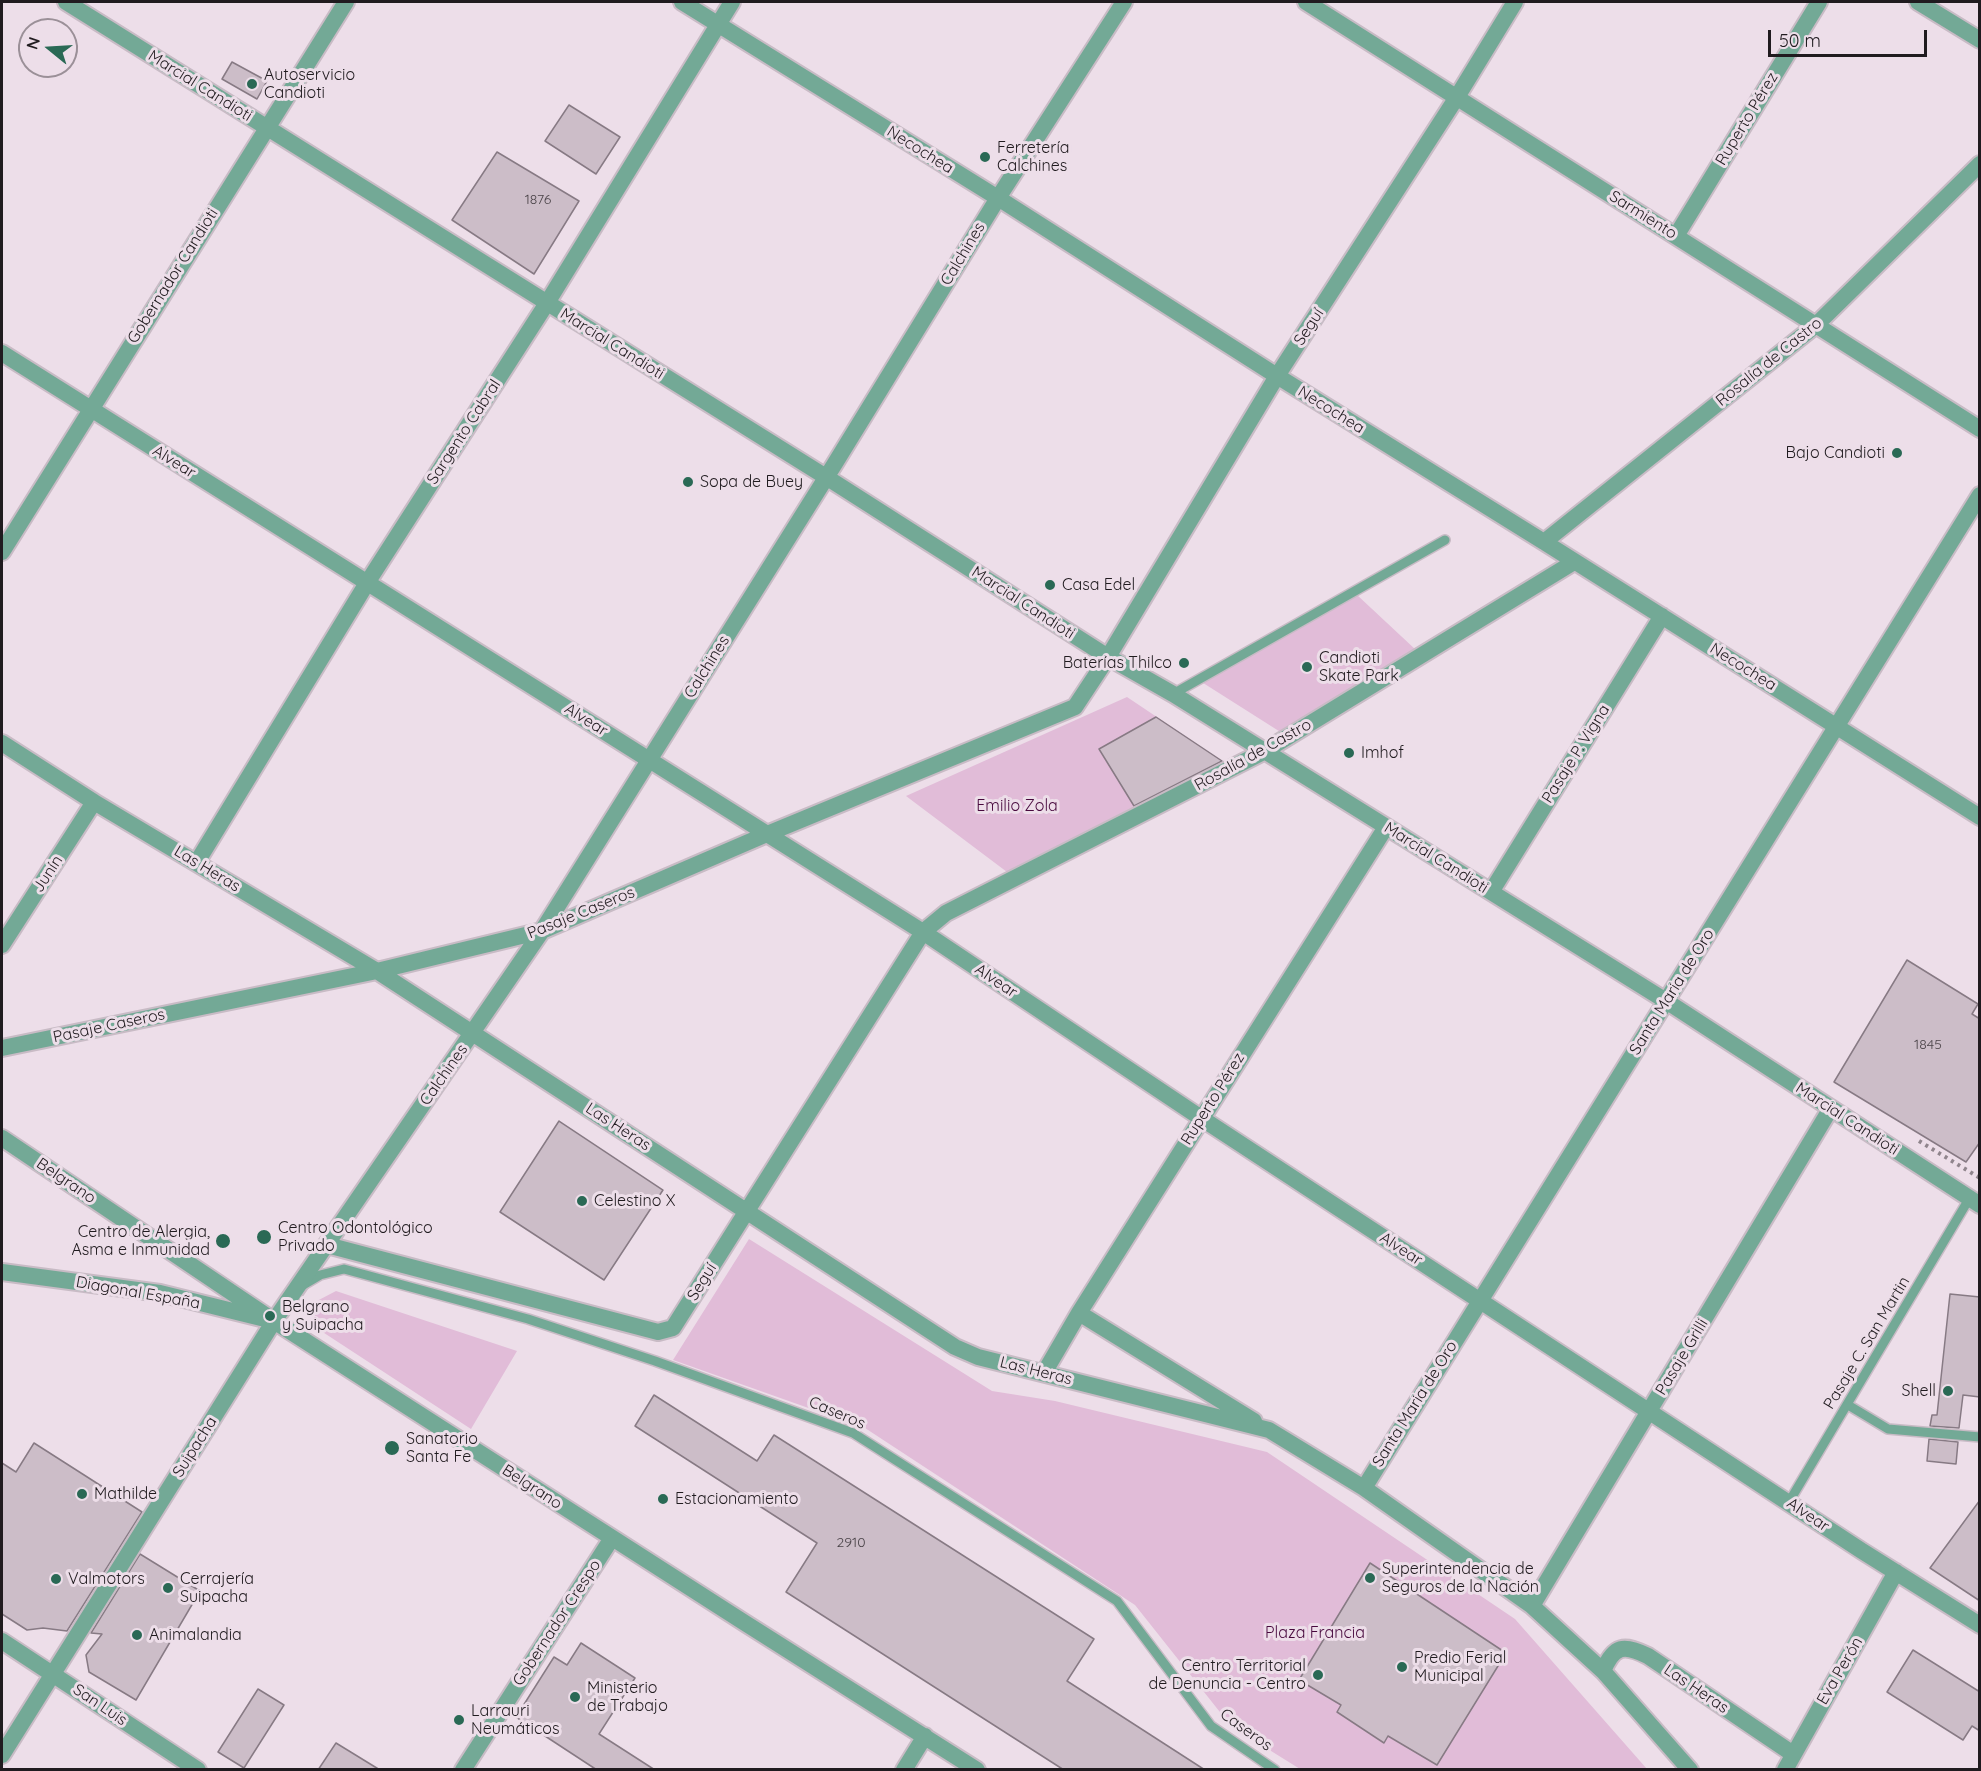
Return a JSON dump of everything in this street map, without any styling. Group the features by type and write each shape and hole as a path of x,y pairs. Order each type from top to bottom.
{"street":[{"name":"Marcial Candioti","path":"66,2 826,477 1108,657 1173,694 1666,1001 1975,1202"},
{"name":"Gobernador Candioti","path":"2,552 346,2"},
{"name":"Necochea","path":"682,2 998,198 1277,376 1980,817"},
{"name":"Sargento Cabral","path":"198,862 367,583 547,303 732,2"},
{"name":"Calchines","path":"274,1321 542,931 998,198 1124,2"},
{"name":"Sarmiento","path":"1306,2 1980,429"},
{"name":"Seguí","path":"1108,657 1277,376 1457,97 1515,2"},
{"name":"Ruperto Pérez","path":"1676,236 1819,2"},
{"path":"1918,2 1980,40"},
{"name":"Rosalía de Castro","path":"1544,542 1816,325 1980,164"},
{"name":"Alvear","path":"2,352 923,932 1201,1118 1649,1412 1980,1625"},
{"name":"Santa Maria de Oro","path":"1364,1488 1980,495"},
{"name":"Rosalía de Castro","path":"923,932 946,913 1265,751 1574,562"},
{"name":"Pasaje P. Vigna","path":"1491,892 1662,616"},
{"name":"Pasaje Caseros","path":"2,1048 377,971 542,931 767,834 1075,707 1108,657"},
{"name":"Las Heras","path":"2,743 94,802 198,862 377,971 955,1347 978,1357 1269,1430"},
{"name":"Junín","path":"2,945 94,802"},
{"name":"Ruperto Pérez","path":"1044,1373 1079,1312 1386,827"},
{"name":"Seguí","path":"327,1245 658,1332 673,1328 923,932"},
{"name":"Pasaje Grilli","path":"1532,1606 1831,1108"},
{"name":"Belgrano","path":"2,1138 274,1321 977,1770"},
{"name":"Diagonal España","path":"2,1272 160,1293 274,1321"},
{"name":"Las Heras","path":"1079,1312 1364,1488 1532,1606 1604,1671 1690,1770"},
{"name":"Suipacha","path":"2,1755 274,1321"},
{"name":"Gobernador Crespo","path":"463,1770 612,1538"},
{"name":"Eva Perón","path":"1785,1770 1896,1572"},
{"name":"San Luis","path":"2,1641 198,1770"},
{"name":"Las Heras","path":"1604,1671 1616,1651 1621,1648 1635,1650 1648,1656 1793,1754"},
{"path":"904,1770 925,1736"}],"lane":[{"path":"1173,694 1445,540"},
{"name":"Pasaje C. San Martin","path":"1789,1502 1975,1202"},
{"name":"Caseros","path":"294,1292 320,1275 344,1269 528,1319 656,1361 853,1433 1117,1601 1211,1725 1275,1770"},
{"path":"1848,1405 1888,1429 1980,1437"}],"green space":[{"name":"Candioti Skate Park","path":"1356,594 1416,650 1282,733 1200,681"},
{"name":"Emilio Zola","path":"1127,697 1227,764 1007,872 906,796"},
{"name":"Plaza Francia","path":"749,1239 992,1391 1055,1401 1267,1452 1515,1619 1647,1769 1300,1769 1231,1726 1135,1605 865,1428 673,1360"},
{"path":"336,1291 517,1351 471,1429 315,1327 313,1303"}],"building":[{"path":"232,62 267,81 257,99 222,79"},
{"path":"569,105 620,137 596,174 545,141"},
{"path":"497,152 579,201 534,274 452,220"},
{"path":"1156,717 1222,761 1134,806 1099,749"},
{"path":"1907,960 1978,1004 1972,1014 1980,1019 1980,1142 1966,1162 1834,1082"},
{"name":"Celestino X","path":"559,1121 663,1190 604,1280 500,1212"},
{"path":"1950,1294 1980,1297 1980,1397 1963,1395 1959,1428 1930,1426 1932,1415 1937,1415"},
{"path":"654,1395 757,1461 774,1435 1094,1639 1067,1681 1205,1770 1064,1770 786,1592 817,1543 635,1426"},
{"path":"1929,1439 1958,1442 1956,1464 1927,1461"},
{"name":"Valmotors","path":"34,1443 142,1512 67,1631 43,1628 27,1630 2,1614 2,1463 16,1472"},
{"path":"1980,1500 1980,1601 1930,1568"},
{"name":"Animalandia","path":"140,1554 200,1591 136,1700 89,1672 86,1655 102,1634 91,1633"},
{"name":"Predio Ferial Municipal","path":"1370,1563 1506,1653 1437,1765 1388,1736 1384,1743 1337,1712 1341,1705 1299,1680"},
{"name":"Ministerio de Trabajo","path":"581,1643 635,1678 599,1734 655,1770 597,1770 516,1717 554,1657 567,1665"},
{"path":"1913,1650 1980,1692 1980,1731 1972,1726 1963,1740 1887,1692"},
{"path":"258,1689 284,1705 244,1768 218,1752"},
{"path":"336,1743 380,1770 318,1770"}],"place":[{"name":"Autoservicio Candioti","path":"252,84"},
{"name":"Ferretería Calchines","path":"985,157"},
{"name":"Bajo Candioti","path":"1897,453"},
{"name":"Sopa de Buey","path":"688,482"},
{"name":"Casa Edel","path":"1050,585"},
{"name":"Baterías Thilco","path":"1184,663"},
{"name":"Candioti Skate Park","path":"1307,667"},
{"name":"Imhof","path":"1349,753"},
{"name":"Celestino X","path":"582,1201"},
{"name":"Centro Odontológico Privado","path":"264,1237"},
{"name":"Centro de Alergia, Asma e Inmunidad","path":"223,1241"},
{"name":"Belgrano y Suipacha","path":"270,1316"},
{"name":"Shell","path":"1948,1391"},
{"name":"Sanatorio Santa Fe","path":"392,1448"},
{"name":"Mathilde","path":"82,1494"},
{"name":"Estacionamiento","path":"663,1499"},
{"name":"Superintendencia de Seguros de la Nación","path":"1370,1578"},
{"name":"Valmotors","path":"56,1579"},
{"name":"Cerrajería Suipacha","path":"168,1588"},
{"name":"Animalandia","path":"137,1635"},
{"name":"Predio Ferial Municipal","path":"1402,1667"},
{"name":"Centro Territorial de Denuncia - Centro","path":"1318,1675"},
{"name":"Ministerio de Trabajo","path":"575,1697"},
{"name":"Larrauri Neumáticos","path":"459,1720"}]}
